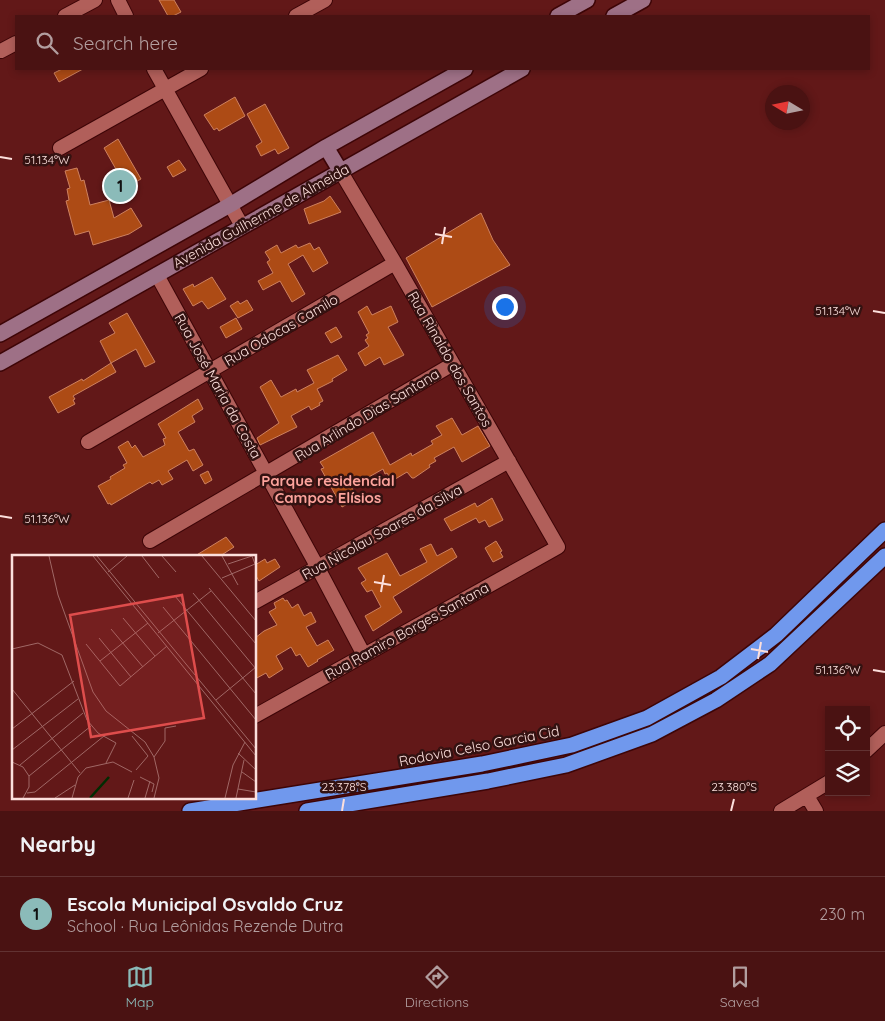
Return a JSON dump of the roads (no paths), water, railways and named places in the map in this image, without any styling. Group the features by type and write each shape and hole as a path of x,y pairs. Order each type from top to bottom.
{"highway":[{"name":"Rodovia Celso Garcia Cid","path":"190,811 482,764 572,745 647,718 721,678 776,635 885,530"},
{"path":"307,811 488,782 566,764 652,734 716,700 770,664 884,558"}],"street":[{"path":"67,15 95,0"},
{"path":"118,0 126,15"},
{"path":"298,15 325,0"},
{"path":"560,15 587,0"},
{"path":"616,15 642,0"},
{"path":"1,51 15,44"},
{"path":"155,70 242,226"},
{"path":"60,148 200,70"},
{"name":"Avenida Guilherme de Almeida","path":"0,334 230,205 326,147 463,70"},
{"name":"Avenida Guilherme de Almeida","path":"0,363 520,70"},
{"path":"326,147 341,172"},
{"name":"Rua Rinaldo dos Santos","path":"341,172 396,263 558,547"},
{"name":"Rua Odocas Camilo","path":"88,442 396,263"},
{"name":"Rua José Maria da Costa","path":"157,275 364,655"},
{"name":"Rua Arlindo Dias Santana","path":"150,541 453,364"},
{"name":"Rua Nicolau Soares da Silva","path":"256,601 509,461"},
{"name":"Rua Ramiro Borges Santana","path":"256,715 558,547"},
{"path":"870,747 885,732"},
{"path":"781,811 825,785"},
{"path":"808,796 816,811"}],"place":[{"name":"Escola Municipal Osvaldo Cruz","path":"120,186"}],"district":[{"name":"Parque residencial Campos Elísios","path":"328,488"}]}
